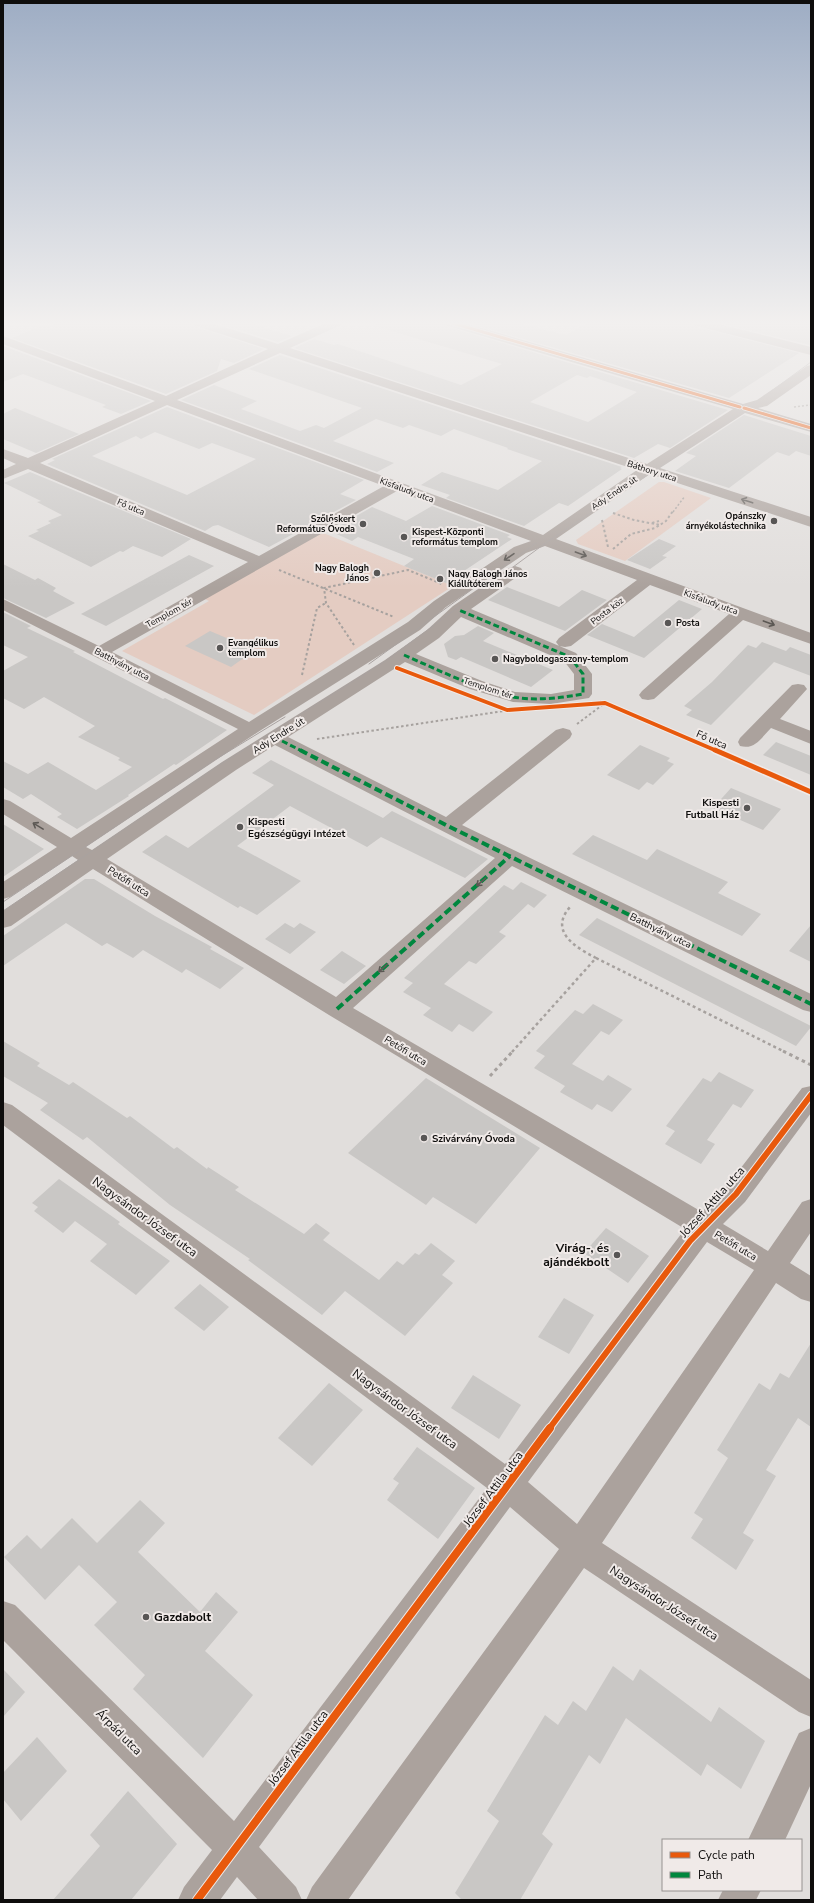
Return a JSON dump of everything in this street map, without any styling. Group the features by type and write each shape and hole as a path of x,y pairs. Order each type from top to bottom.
{"street":[{"path":"3,475 140,411"},
{"name":"Kisfaludy utca","path":"192,411 811,639"},
{"name":"Báthory utca","path":"473,411 811,522"},
{"name":"Ady Endre út","path":"3,921 82,853 206,759 251,728 375,657 407,623 440,604 520,550 544,541 649,469 740,411"},
{"path":"753,411 811,428"},
{"name":"Fő utca","path":"3,453 260,562"},
{"name":"Templom tér","path":"98,652 394,486"},
{"name":"Ady Endre út","path":"274,738 404,655 433,634 459,610 533,558 544,541"},
{"name":"Posta köz","path":"565,642 648,579"},
{"name":"Batthyány utca","path":"3,604 241,724"},
{"name":"Templom tér","path":"404,655 476,685 513,697 552,699 583,694 583,674 570,657 459,610"},
{"path":"648,695 742,614"},
{"path":"3,907 82,853 274,738 375,657 433,634"},
{"path":"747,742 769,721 798,689"},
{"path":"769,721 811,738"},
{"path":"448,826 563,734"},
{"path":"206,759 274,738"},
{"name":"Batthyány utca","path":"274,738 448,826 811,1004"},
{"name":"Petőfi utca","path":"3,805 337,1009 811,1290"},
{"name":"Ady Endre út","path":"3,892 82,853"},
{"path":"337,1009 510,856"},
{"name":"József Attila utca","path":"197,1900 509,1486 690,1241 736,1194 811,1095"},
{"name":"Nagysándor József utca","path":"3,1112 509,1486 580,1547 811,1700"},
{"path":"325,1900 580,1547 811,1210"},
{"name":"Árpád utca","path":"3,1617 235,1848 283,1900"},
{"path":"766,1839 811,1744"},
{"path":"737,1900 742,1891"}],"path":[{"path":"602,520 609,551 631,534 660,525 666,521 694,484"},
{"path":"612,513 634,520 660,525"},
{"path":"652,524 659,521"},
{"path":"260,562 407,623"},
{"path":"324,588 408,570 444,584"},
{"path":"324,588 326,603 357,648 375,657"},
{"path":"301,678 317,608 326,603"},
{"path":"590,704 605,703 611,706"},
{"path":"563,734 605,703"},
{"path":"492,705 507,710"},
{"path":"274,738 507,710"},
{"path":"585,893 567,909 562,921 565,935 575,947 811,1066"},
{"path":"476,1091 596,958"}],"shaded area":[{"path":"659,482 664,482 711,498 625,561 578,544 576,540"},
{"path":"316,530 453,586 254,715 122,651 209,601 199,596"}],"building":[{"path":"9,411 22,411 79,434 36,453 3,439 3,414"},
{"path":"112,411 128,411 121,414"},
{"path":"159,411 177,411 364,480 340,494 356,500 269,547 218,525 205,531 47,464 55,460 52,459","holes":["155,432 199,449 212,443 256,459 187,495 92,456 136,436 141,439"]},
{"path":"210,411 246,411 300,431 316,425 324,428 357,411 450,411 622,467 620,468 622,469 568,506 559,503 524,526 446,498 450,495 421,485 442,472 498,490 542,461 507,449 508,448 454,429 441,436 409,425 403,428 376,419 333,441 394,463 377,472"},
{"path":"488,411 556,411 588,422 606,411 727,411 670,448 658,444 634,458"},
{"path":"744,415 811,436 811,456 796,451 789,456 777,452 729,488 675,471 696,456 686,453"},
{"path":"30,472 191,539 162,557 133,546 123,552 120,551 91,567 28,536 39,531 36,530 51,523 48,521 62,515 37,502 41,501 4,483"},
{"path":"432,506 510,535 507,537 512,539 446,583 404,566 414,559 358,537 352,541 330,531 372,507 406,521"},
{"path":"659,539 676,546 662,556 667,557 650,569 627,560"},
{"path":"189,555 214,566 106,626 81,614"},
{"path":"3,564 35,580 38,578 56,588 53,591 75,603 46,618 3,598"},
{"path":"507,587 559,607 582,590 607,600 565,631 488,600"},
{"name":"Posta","path":"679,600 702,609 644,658 587,635 602,624 634,637"},
{"path":"3,612 31,626 27,628 75,651 73,652 163,699 165,698 227,730 77,829 57,817 62,814 31,794 23,799 3,787 3,761 28,774 48,762 96,790 132,767 118,760 120,758 78,737 95,726 44,697 24,709 3,698 3,671 28,657 3,645"},
{"name":"Nagyboldogasszony-templom","path":"478,626 494,633 483,641 553,670 531,687 461,657 456,660 448,657 444,644 455,636 464,635"},
{"name":"Evangélikus templom","path":"210,631 255,650 231,667 185,646"},
{"path":"762,642 786,651 790,647 811,655 811,676 774,662 711,725 686,715 692,710 684,706 712,682 748,645 756,648"},
{"path":"776,742 811,756 811,775 763,755"},
{"path":"640,745 670,758 667,761 674,764 653,785 647,782 639,790 607,775"},
{"name":"Kispesti Egészségügyi Intézet","path":"271,760 383,818 392,811 488,859 465,878 381,837 367,847 290,806 237,846 301,881 257,915 240,906 238,908 142,852 166,835 188,848 274,785 252,773"},
{"path":"731,788 781,809 763,830 713,808"},
{"path":"3,824 44,849 3,877"},
{"path":"593,835 647,860 657,849 728,882 718,893 761,914 742,936 572,854"},
{"path":"85,879 94,879 155,916 212,947 210,949 244,968 220,989 186,969 182,973 143,950 133,958 107,943 102,946 66,923 3,966 3,936"},
{"path":"521,882 547,895 534,908 528,904 499,932 506,936 476,964 469,961 444,984 493,1012 473,1032 459,1024 452,1032 423,1015 431,1008 403,992 413,983 404,978 504,885 513,890"},
{"path":"597,918 811,1027 796,1046 579,935"},
{"path":"285,923 294,928 300,923 316,932 290,954 265,939"},
{"path":"811,925 811,962 789,951"},
{"path":"342,951 366,966 344,984 320,970"},
{"path":"593,1004 623,1020 609,1035 601,1031 572,1064 603,1081 608,1075 632,1089 612,1112 597,1104 592,1110 560,1092 565,1086 534,1068 545,1056 536,1051 575,1010 583,1014"},
{"path":"3,1041 40,1063 37,1066 69,1085 73,1082 127,1118 130,1116 174,1149 177,1147 207,1169 208,1167 239,1187 235,1190 304,1234 316,1223 330,1233 323,1240 379,1280 397,1261 403,1265 415,1253 419,1255 431,1243 455,1261 442,1275 453,1283 405,1336 345,1291 322,1315 248,1260 250,1259 170,1205 87,1137 83,1140 40,1110 48,1103 3,1076"},
{"path":"719,1072 754,1090 741,1108 733,1104 707,1140 715,1144 701,1164 665,1144 675,1131 666,1126 703,1078 711,1082"},
{"name":"Szivárvány Óvoda","path":"426,1078 540,1148 476,1224 433,1197 426,1205 348,1153"},
{"path":"59,1179 120,1222 118,1224 170,1261 136,1295 90,1261 107,1244 75,1221 63,1233 34,1211 38,1207 32,1203"},
{"name":"Virág-, és ajándékbolt","path":"606,1228 649,1256 628,1283 584,1253"},
{"path":"200,1284 229,1307 204,1331 174,1308"},
{"path":"564,1298 594,1315 569,1354 538,1337"},
{"path":"811,1343 811,1427 798,1418 766,1470 776,1476 743,1533 754,1540 736,1570 691,1538 703,1519 694,1513 728,1458 717,1450 759,1383 770,1390 780,1373 789,1378"},
{"path":"473,1375 521,1405 499,1439 451,1408"},
{"path":"329,1383 363,1410 312,1466 278,1438"},
{"path":"417,1447 475,1488 438,1539 387,1500 399,1483 393,1479"},
{"path":"140,1500 165,1523 138,1552 200,1612 216,1592 238,1612 205,1651 253,1695 203,1758 133,1689 145,1675 94,1625 117,1602 79,1565 45,1600 4,1557 27,1535 41,1549 72,1518 97,1543"},
{"path":"613,1666 633,1681 640,1669 711,1722 719,1707 765,1741 741,1789 707,1764 701,1776 626,1718 600,1764 589,1755 542,1834 553,1844 520,1900 462,1900 455,1893 499,1821 487,1811 545,1715 558,1725 573,1701 586,1711"},
{"path":"3,1669 25,1692 3,1717"},
{"path":"37,1737 67,1771 21,1821 3,1799 3,1773"},
{"path":"128,1791 177,1844 131,1900 53,1900 100,1846 90,1835"}],"tram line":[{"path":"3,911 221,764 384,662 547,542 744,411"},
{"path":"369,664 536,543"},
{"path":"3,902 213,761 285,717"}],"marked path":[{"path":"404,655 476,685 513,697 551,699 583,694 583,674 570,657 459,610"},
{"path":"274,737 448,826 811,1004"},
{"path":"337,1009 510,856"}],"cycle path":[{"path":"753,411 811,428"},
{"path":"397,668 507,710 605,703 811,792"},
{"path":"197,1900 690,1241 736,1194 811,1095"}],"place":[{"name":"Opánszky árnyékolástechnika","path":"774,521"},
{"name":"Szőlőskert Református Óvoda","path":"363,524"},
{"name":"Kispest-Központi református templom","path":"404,537"},
{"name":"Nagy Balogh János","path":"377,573"},
{"name":"Nagy Balogh János Kiállítóterem","path":"440,579"},
{"name":"Posta","path":"668,623"},
{"name":"Evangélikus templom","path":"220,648"},
{"name":"Nagyboldogasszony-templom","path":"495,659"},
{"name":"Kispesti Futball Ház","path":"747,808"},
{"name":"Kispesti Egészségügyi Intézet","path":"240,827"},
{"name":"Szivárvány Óvoda","path":"424,1138"},
{"name":"Virág-, és ajándékbolt","path":"617,1255"},
{"name":"Gazdabolt","path":"146,1617"}]}
